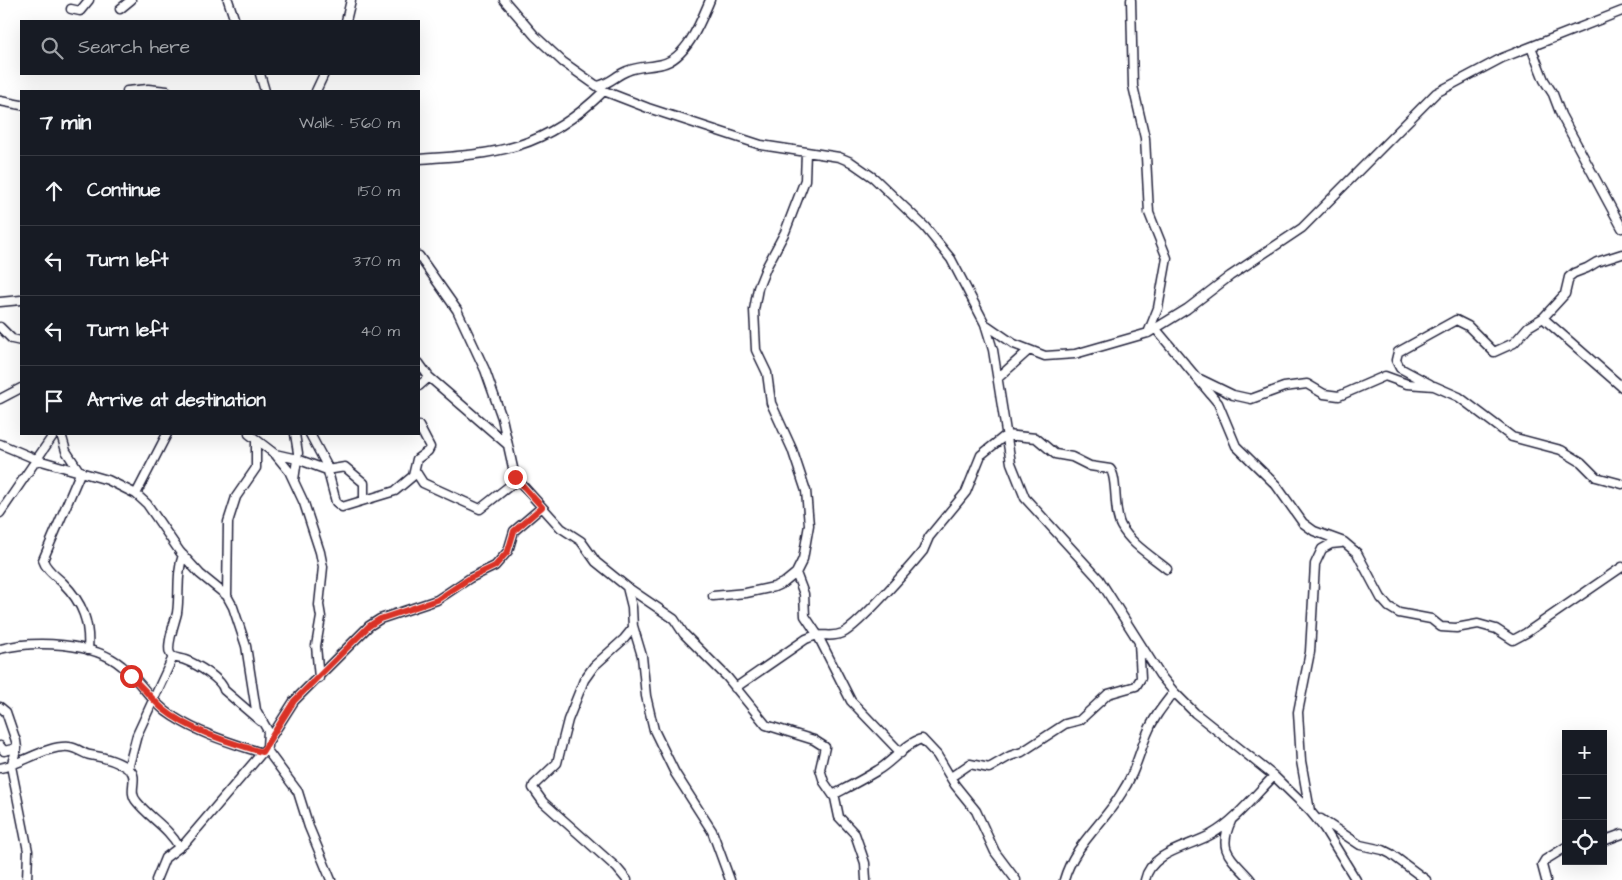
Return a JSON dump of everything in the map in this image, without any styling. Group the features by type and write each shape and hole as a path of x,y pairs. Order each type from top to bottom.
{"street":[{"path":"71,9 80,11 89,0"},
{"path":"120,9 131,0"},
{"path":"228,0 235,20"},
{"path":"346,20 351,0"},
{"path":"504,0 525,25 563,62 600,88 648,108 761,145 839,156 852,162 880,184 925,228 951,259 985,324 993,350 1011,463 1025,498 1099,579 1114,599 1139,643 1174,692 1195,713 1274,776 1310,811 1324,828 1356,880"},
{"path":"420,159 468,156 500,151 532,142 574,117 600,88 630,70 661,65 676,57 701,21 710,0"},
{"path":"1131,0 1133,86 1146,138 1149,213 1167,258 1158,308 1148,333"},
{"path":"985,324 1014,344 1045,356 1075,354 1148,333 1187,309 1230,276 1302,228 1436,93 1502,58 1622,11"},
{"path":"1530,47 1544,80 1554,94 1561,115 1622,228"},
{"path":"260,75 266,90"},
{"path":"316,90 324,75"},
{"path":"0,101 20,105"},
{"path":"713,596 766,590 785,582 796,573 803,559 806,545 810,525 808,504 792,449 770,398 766,373 756,350 754,310 758,288 766,268 786,232 805,180 806,152"},
{"path":"1622,254 1596,262 1574,273 1569,278 1565,294 1543,318 1528,327 1514,344 1495,351 1466,324 1456,320 1398,352 1396,360 1400,368 1468,403 1497,428 1512,437 1561,450 1581,462 1596,477 1622,484"},
{"path":"420,257 457,310 471,338 492,388 508,445 513,472 517,480 562,528 581,541 596,562 627,587 674,619 684,634 735,688 766,725 814,740 825,747 820,769 833,795 839,817 855,834 865,863 866,880"},
{"path":"0,302 20,300"},
{"path":"1543,318 1622,387"},
{"path":"0,327 12,339 20,341"},
{"path":"1155,328 1222,409 1233,441 1276,485 1296,516 1314,531 1344,542 1357,553 1381,598 1398,613 1431,619 1441,628 1456,628 1478,624 1496,629 1513,640 1622,567"},
{"path":"998,378 1029,350"},
{"path":"420,364 429,377 508,445"},
{"path":"1196,377 1232,395 1251,399 1284,387 1307,384 1324,394 1339,396 1385,376 1407,384 1434,386"},
{"path":"420,385 429,377"},
{"path":"0,399 20,389"},
{"path":"420,428 430,446 428,451 416,460 416,472 423,483 480,509 517,480"},
{"path":"0,513 53,435"},
{"path":"61,435 65,447 80,471"},
{"path":"136,494 166,435"},
{"path":"250,435 275,454 294,480 304,503 323,567 319,605 321,617 316,646 319,678"},
{"path":"294,480 297,459 295,435"},
{"path":"310,435 327,470 338,505 342,507 395,491 416,472"},
{"path":"735,688 798,643 817,634 835,636 856,623 923,551 929,537 966,492 981,455 1006,435 1036,438 1055,454 1072,458 1090,466 1110,469 1115,477 1114,497 1121,526 1135,543 1167,569"},
{"path":"227,596 228,522 236,497 256,468 256,441"},
{"path":"0,444 38,460 108,480 136,494 147,504 183,555 200,574 227,596 240,623 246,646 252,692 262,723"},
{"path":"54,464 64,453 65,447"},
{"path":"275,454 297,459 327,470 345,467 364,483 364,500"},
{"path":"80,471 43,560 48,570 75,598 88,620 88,650"},
{"path":"156,880 162,861 179,847 235,787 265,748 294,701 374,622 437,600 470,578 495,566 508,551 514,531 542,507"},
{"path":"1344,542 1331,544 1322,549 1315,564 1310,652 1298,712 1301,761 1310,811 1360,845 1391,854 1426,880"},
{"path":"183,555 179,571 177,615 169,652 174,657 187,660 214,678 222,685 224,690 262,723 268,731 265,748"},
{"path":"796,573 804,594 805,616 817,634 851,701 901,753"},
{"path":"627,587 633,626 642,656 646,696 654,730 675,773 712,831 730,880"},
{"path":"627,880 617,868 543,802 533,788 557,763 568,720 584,680 594,666 624,639 633,626"},
{"path":"951,777 970,764 990,768 1010,756 1022,752 1065,724 1080,720 1108,694 1136,686 1141,678 1139,643"},
{"path":"0,648 63,646 88,650 113,659 123,666 154,700 175,718 209,735 265,748 298,792 309,828 331,880"},
{"path":"128,769 137,735 154,700 161,680 171,666 174,657"},
{"path":"1064,880 1067,869 1081,845 1106,818 1131,778 1153,721 1174,692"},
{"path":"0,707 9,718 16,748 11,766 28,849 27,880"},
{"path":"833,795 878,770 910,744 922,739 938,755 951,777 976,811 995,852 1016,880"},
{"path":"0,746 4,751 16,748"},
{"path":"0,768 11,766 63,746 105,758 128,769 134,776 132,792 136,801 170,832 179,847"},
{"path":"1145,880 1146,873 1153,864 1178,848 1213,834 1274,776"},
{"path":"1232,817 1224,835 1224,847 1251,880"},
{"path":"1607,840 1622,834"},
{"path":"1546,880 1542,865 1545,860 1562,850"}],"route":[{"path":"131,676 164,710 175,718 209,735 262,752 266,749 268,742 294,701 374,622 437,600 470,578 495,566 499,562 508,551 514,531 542,507 515,477"}]}
